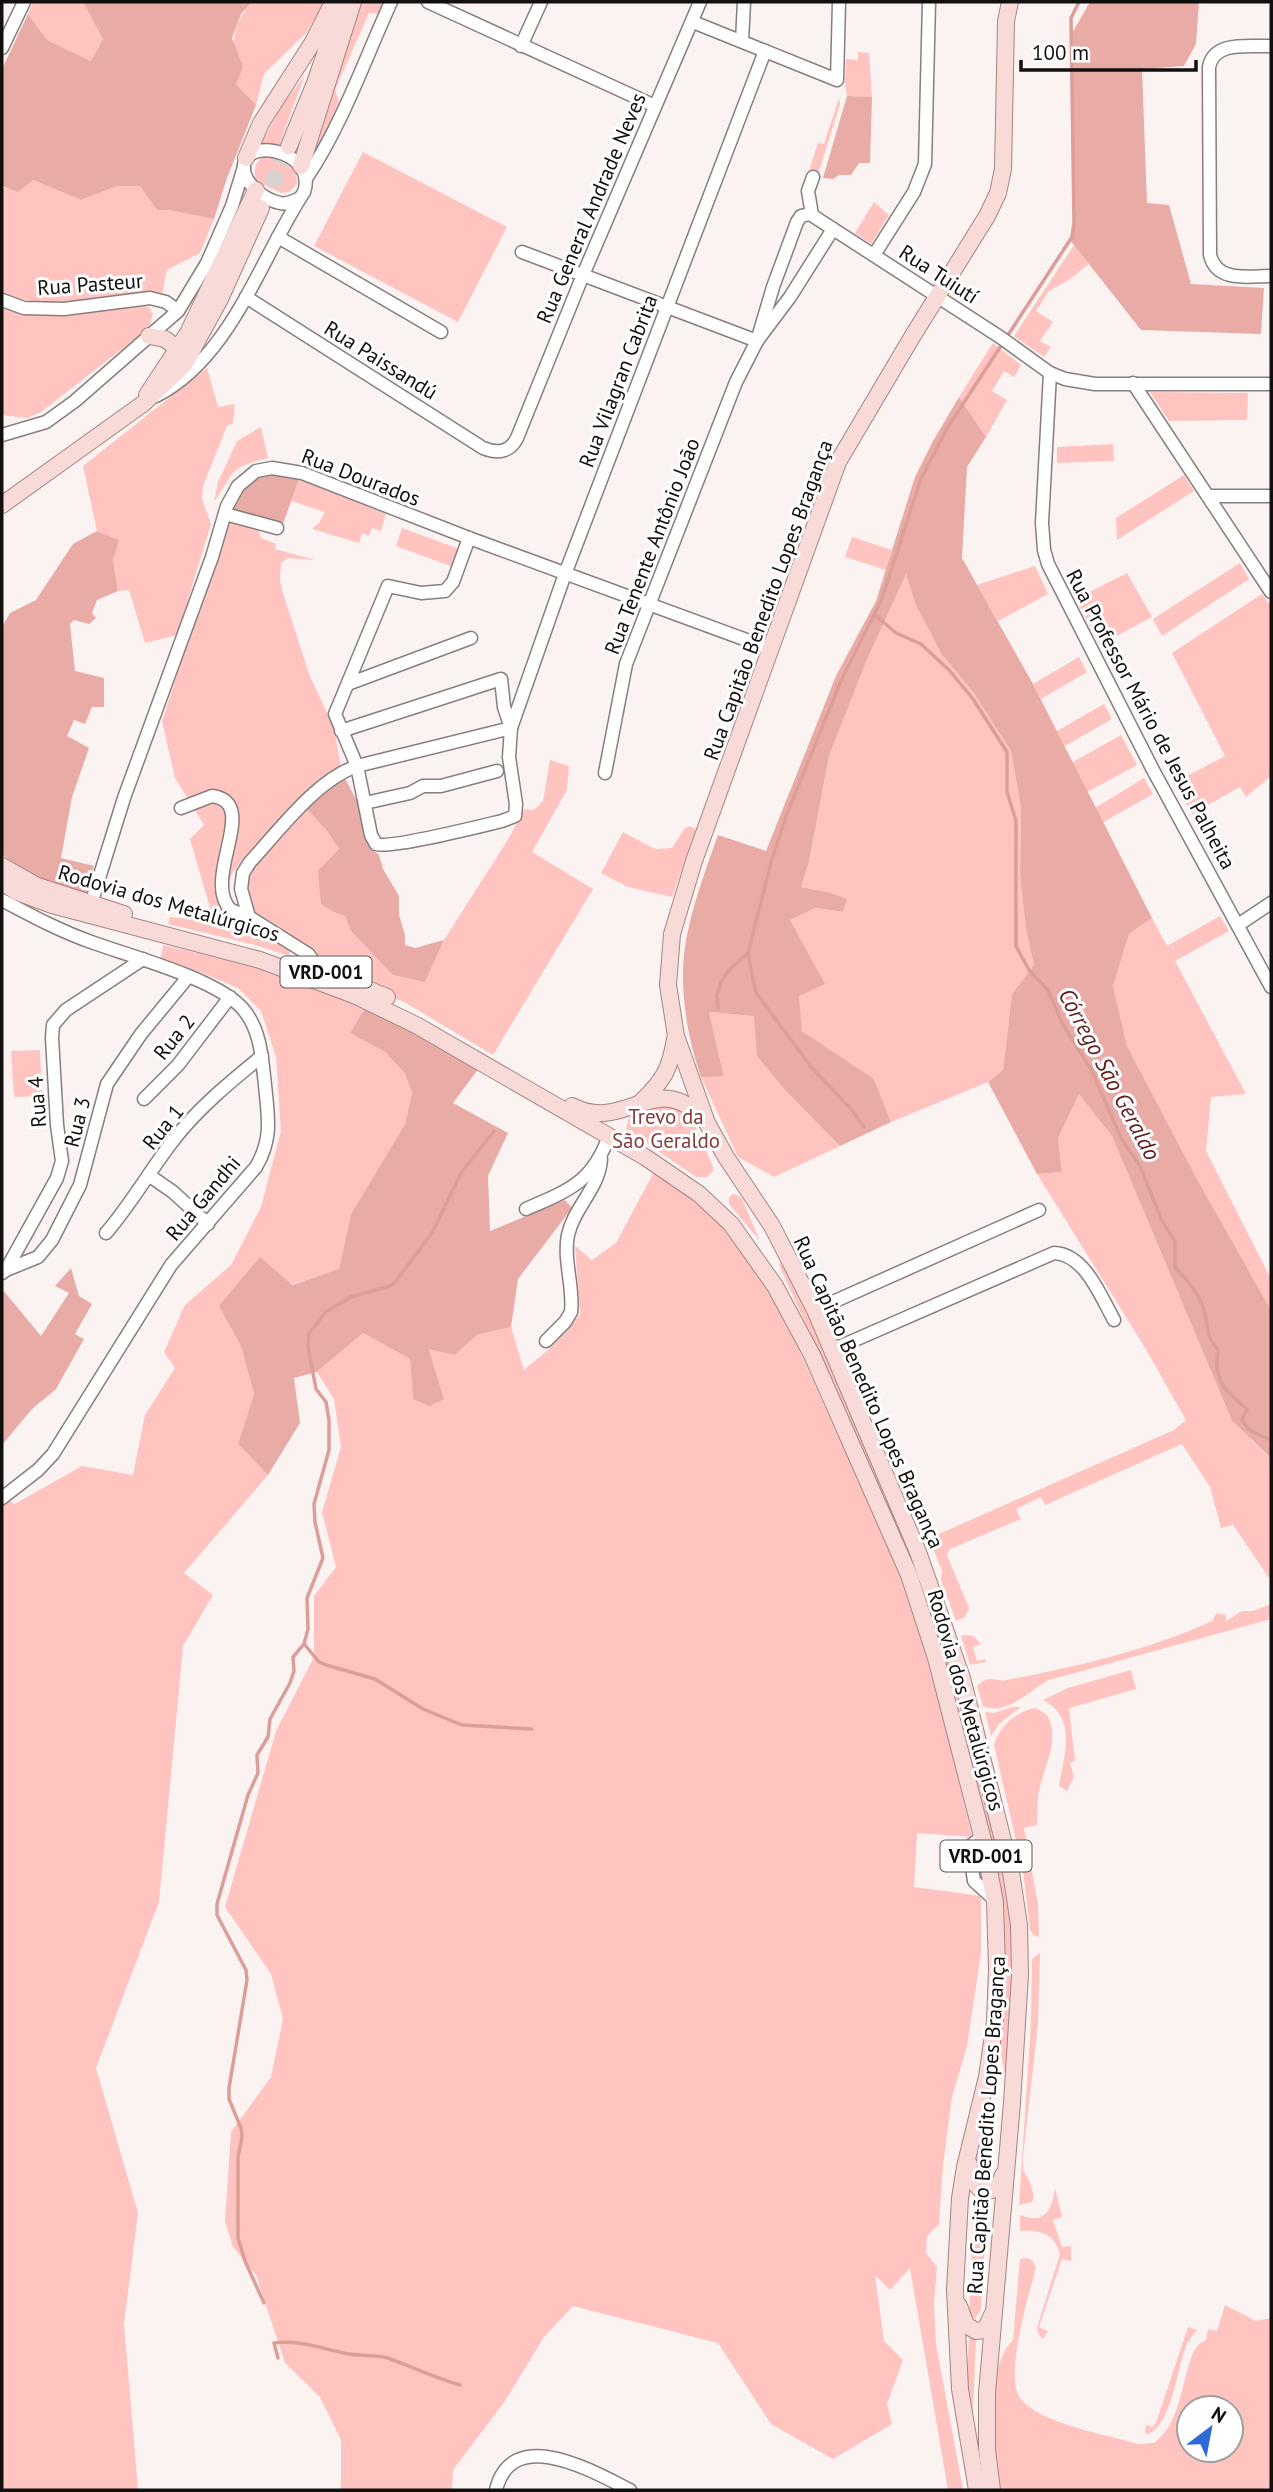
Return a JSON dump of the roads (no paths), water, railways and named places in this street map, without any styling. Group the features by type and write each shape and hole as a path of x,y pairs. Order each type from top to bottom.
{"main road":[{"path":"245,162 261,123 313,41 333,2"},
{"path":"289,146 315,83 342,2"},
{"path":"304,172 352,2"},
{"name":"Rua Capitão Benedito Lopes Bragança","path":"993,2313 1013,2093 1020,1975 1019,1925 1012,1872 951,1644 909,1528 815,1310 772,1226 707,1123 676,1036 668,985 671,944 677,915 694,861 838,462 987,216 1000,186 1003,169 1006,21 1010,2"},
{"path":"144,403 151,386 178,349 254,189"},
{"path":"2,505 144,403 184,365 220,299 261,208"},
{"path":"149,336 166,339 178,349"},
{"name":"Rodovia dos Metalúrgicos","path":"2,866 35,885 91,904 262,951 363,986 410,1009 579,1109 599,1114 636,1105"},
{"name":"Rodovia dos Metalúrgicos","path":"2,882 17,892 43,902 260,960 354,995 416,1025 665,1169 699,1194 731,1224 759,1261 788,1307 909,1575 936,1658 982,1837 994,1899 997,1969 993,2031 987,2077 967,2151 960,2198 955,2290 960,2389 977,2490"},
{"name":"Rua Capitão Benedito Lopes Bragança","path":"636,1105 657,1087 666,1073 676,1036"},
{"name":"Rua Capitão Benedito Lopes Bragança","path":"636,1105 666,1098 681,1101 707,1123"},
{"path":"614,1139 625,1112 636,1105"},
{"path":"967,2151 970,2175 981,2189 990,2191 998,2187 1005,2166"},
{"path":"955,2290 963,2319 971,2330 985,2330 993,2313"},
{"name":"VRD-001","path":"992,2490 986,2420 993,2313"}],"street":[{"path":"2,48 24,2"},
{"path":"304,172 318,160 391,2"},
{"path":"428,2 654,106"},
{"path":"521,46 541,2"},
{"name":"Rua General Andrade Neves","path":"498,452 510,448 520,431 583,275 700,2"},
{"path":"742,41 744,2"},
{"path":"693,22 837,80 839,2"},
{"path":"874,255 910,198 925,164 929,2"},
{"path":"1271,46 1218,51 1211,58 1209,67 1212,263 1216,270 1225,274 1271,276"},
{"name":"Rua Vilagran Cabrita","path":"512,728 565,574 765,51"},
{"path":"2,435 46,422 75,401 178,311 202,272 232,206 245,162 253,152 268,150 289,156 304,172 306,186 246,297 197,367 174,387 144,403"},
{"path":"245,162 254,189 280,203 293,202 300,198"},
{"path":"808,215 808,191 813,177"},
{"path":"232,206 254,189"},
{"name":"Rua Tuiutí","path":"808,215 834,229 1005,340 1050,373"},
{"name":"Rua Tenente Antônio João","path":"604,773 626,664 730,394 757,341 797,222 808,215"},
{"name":"Rua Tenente Antônio João","path":"757,341 790,297 834,229"},
{"path":"278,237 441,332"},
{"path":"522,252 757,341"},
{"path":"774,287 781,297 790,297"},
{"name":"Rua Paissandú","path":"246,297 483,449 498,452"},
{"name":"Rua Pasteur","path":"2,300 24,308 64,309 150,298 166,302 178,311"},
{"path":"1050,373 1085,383 1271,384"},
{"name":"Rua Professor Mário de Jesus Palheita","path":"1050,373 1042,523 1048,564 1147,758 1271,987"},
{"path":"1133,383 1271,592"},
{"name":"Rua General Andrade Neves","path":"513,458 517,451 520,431"},
{"name":"Rua Dourados","path":"91,904 124,798 212,557 225,514 234,492 244,479 264,469 280,468 302,473 469,538 771,649"},
{"path":"1209,496 1271,496"},
{"path":"225,514 277,528"},
{"path":"341,731 501,679 504,706 512,728 509,763 516,804 514,816 502,821 407,841 381,846 376,844 371,835 357,766 341,731 335,714 388,586 427,594 445,591 453,582 469,538"},
{"path":"348,684 471,638"},
{"path":"249,917 241,889 243,873 247,866 324,785 342,772 512,728"},
{"path":"365,803 410,793 427,785 441,786 497,771"},
{"path":"181,808 212,796 229,803 233,819 222,873 222,894 231,910 249,917 308,954 321,971"},
{"name":"Rua Gandhi","path":"2,900 60,929 206,984 230,997 254,1024 262,1056 269,1128 262,1156 248,1177 172,1265 53,1454 38,1470 2,1498"},
{"path":"1238,925 1271,903"},
{"name":"Rua 4","path":"4,1272 57,1178 62,1161 51,1031 53,1025 66,1010 143,959"},
{"name":"Rua 3","path":"4,1272 38,1257 52,1240 80,1185 107,1084 135,1042 188,977"},
{"name":"Rua 2","path":"144,1099 178,1065 230,997"},
{"name":"Rua 1","path":"106,1233 187,1125 262,1056"},
{"path":"526,1209 572,1188 601,1159 614,1139"},
{"path":"546,1341 571,1312 569,1231 594,1187 601,1159"},
{"path":"150,1176 173,1192 208,1224"},
{"path":"815,1310 1039,1210"},
{"path":"832,1350 1054,1253 1070,1256 1079,1265 1094,1284 1114,1320"},
{"path":"496,2490 502,2474 509,2466 519,2460 544,2456 579,2464 630,2490"}],"waterway":[{"name":"Córrego São Geraldo","path":"718,1008 717,995 721,982 730,969 748,953 772,859 787,814 840,683 881,601 921,479 946,430 1072,237 1071,18 1079,2"},
{"name":"Córrego São Geraldo","path":"875,615 896,633 921,644 949,670 973,699 1007,752 1007,792 1016,821 1016,946 1029,970 1048,990 1062,1023 1092,1071 1121,1138 1140,1166 1162,1221 1175,1241 1175,1268 1193,1289 1203,1307 1210,1337 1218,1350 1217,1370 1222,1384 1247,1409 1242,1420 1249,1430 1271,1440"},
{"path":"748,954 756,993 812,1068 851,1109 864,1127"},
{"path":"264,2303 238,2238 238,2157 242,2137 229,2099 247,1980 246,1970 217,1915 217,1904 248,1795 258,1773 257,1755 268,1737 270,1719 290,1683 294,1671 293,1657 304,1644 308,1629 307,1598 323,1558 314,1504 329,1450 329,1420 326,1402 316,1389 308,1347 309,1333 326,1312 337,1305 351,1297 390,1286 396,1281 432,1233 461,1173 494,1131"},
{"path":"305,1645 319,1662 375,1679 423,1709 462,1725 532,1729"},
{"path":"278,2358 274,2343 301,2344 388,2358 460,2385"}],"tunnel":[{"path":"261,208 289,146"}],"park label":[{"name":"Trevo da São Geraldo","path":"666,1128"}]}
